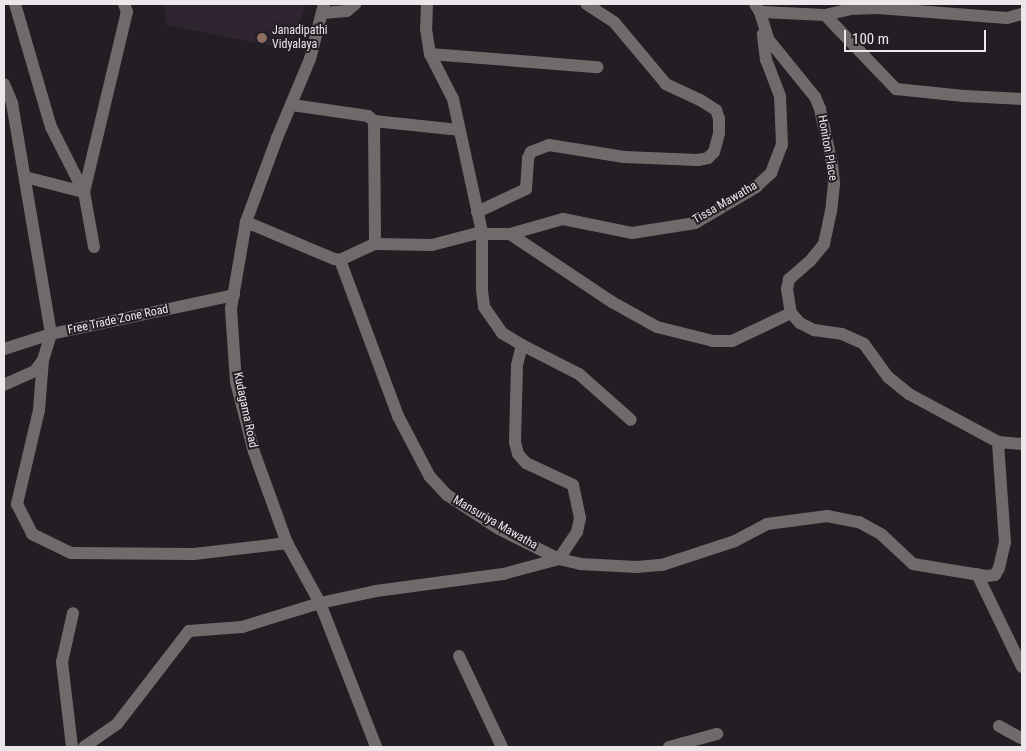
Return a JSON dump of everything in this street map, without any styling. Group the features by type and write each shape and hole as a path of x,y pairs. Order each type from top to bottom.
{"street":[{"path":"15,4 51,127 84,192 94,247"},
{"path":"84,192 127,12 124,4"},
{"path":"323,8 347,11 355,4"},
{"path":"427,4 426,29 430,54 453,99 482,233 482,290 484,307 502,333 579,374 631,420"},
{"path":"477,212 526,189 528,158 531,152 550,145 624,157 698,160 708,158 714,152 719,133 719,119 716,110 666,84 614,22 586,4"},
{"path":"758,6 827,10 878,8 1007,18 1022,14"},
{"name":"Tissa Mawatha","path":"375,244 432,245 482,233 510,234 563,219 632,233 695,223 756,187 771,173 782,145 780,96 766,60 758,6"},
{"name":"Honiton Place","path":"758,6 768,39 815,97 820,109 832,164 834,184 824,244 810,262 789,280 787,289 791,313"},
{"name":"Kudagama Road","path":"323,8 310,59 277,138 246,222 230,309 236,382 254,452 287,543 320,603 376,747"},
{"path":"827,10 896,89 964,96 1022,99"},
{"path":"430,54 597,68"},
{"path":"4,84 12,103 52,334 44,360 39,410 18,504 32,534 71,553 194,554 287,543"},
{"path":"292,105 368,116 374,121 459,130"},
{"path":"246,222 334,260 340,260 375,244 374,121"},
{"path":"25,177 84,192"},
{"path":"510,234 612,302 657,327 713,341 732,341 791,313 800,323 814,330 842,334 860,342 888,377 900,388 998,442 1022,444"},
{"name":"Mansuriya Mawatha","path":"340,260 398,416 430,477 447,495 499,529 559,559"},
{"name":"Free Trade Zone Road","path":"4,349 52,334 234,295"},
{"path":"522,345 517,365 516,442 518,454 526,463 574,485 580,518 577,532 559,559 580,564 637,568 662,565 735,541 767,524 827,516 859,522 882,534 913,564 986,576 995,575 1000,568 1005,543 998,442"},
{"path":"4,385 35,371 44,360"},
{"name":"Mansuriya Mawatha","path":"84,747 117,724 189,631 242,627 320,603 376,591 503,574 559,559"},
{"path":"977,574 1022,667"},
{"path":"72,747 62,662 73,613"},
{"path":"459,656 502,747"},
{"path":"999,726 1022,739"},
{"path":"669,747 717,734"}],"shaded area":[{"name":"Janadipathi Vidyalaya","path":"163,4 306,4 291,50 167,25"}],"place":[{"name":"Janadipathi Vidyalaya","path":"262,38"}]}
